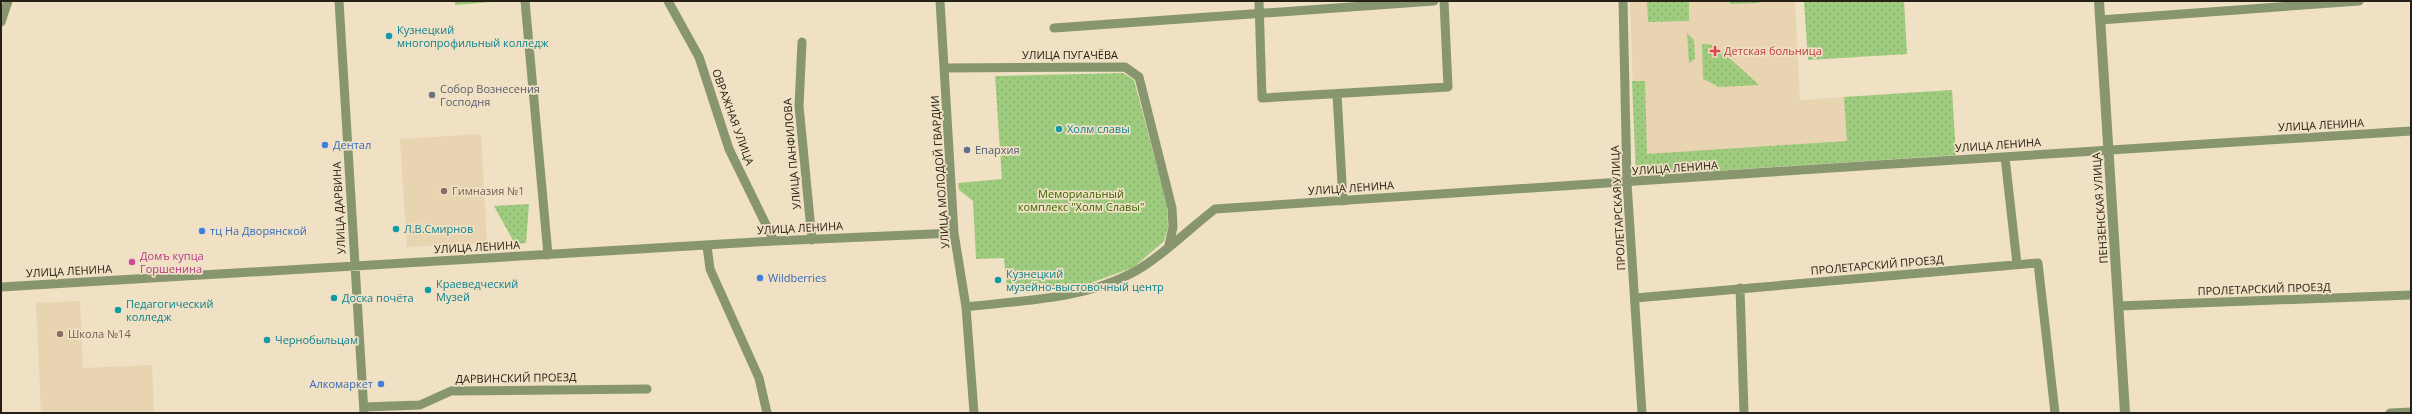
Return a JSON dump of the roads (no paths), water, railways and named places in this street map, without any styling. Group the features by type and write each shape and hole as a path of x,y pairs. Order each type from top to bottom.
{"street":[{"path":"1,22 8,1"},
{"name":"УЛИЦА ДАРВИНА","path":"339,1 364,410"},
{"path":"525,1 548,255"},
{"name":"ОВРАЖНАЯ УЛИЦА","path":"668,1 699,57 729,149 774,241"},
{"name":"УЛИЦА МОЛОДОЙ ГВАРДИИ","path":"940,1 954,233 966,307 974,413"},
{"path":"1259,1 1262,98 1448,87 1444,1"},
{"path":"1054,28 1260,12 1434,1"},
{"name":"ПРОЛЕТАРСКАЯ УЛИЦА","path":"1623,1 1627,183 1642,413"},
{"name":"ПЕНЗЕНСКАЯ УЛИЦА","path":"2099,1 2125,413"},
{"path":"2100,20 2359,1"},
{"name":"УЛИЦА ПАНФИЛОВА","path":"802,42 799,106 812,240"},
{"name":"УЛИЦА ПУГАЧЁВА","path":"945,68 1125,67 1139,77 1172,208 1173,227 1169,245"},
{"path":"1337,94 1343,201"},
{"name":"УЛИЦА ЛЕНИНА","path":"966,307 1078,293 1107,285 1149,262 1215,209 1627,183 2005,157 2108,148 2411,132"},
{"path":"2005,157 2017,264"},
{"name":"УЛИЦА ЛЕНИНА","path":"1,287 774,241 954,233"},
{"path":"707,246 710,269 759,378 767,413"},
{"name":"ПРОЛЕТАРСКИЙ ПРОЕЗД","path":"1634,298 2038,263 2055,413"},
{"path":"1740,288 1744,413"},
{"name":"ПРОЛЕТАРСКИЙ ПРОЕЗД","path":"2118,306 2411,295"},
{"name":"ДАРВИНСКИЙ ПРОЕЗД","path":"364,410 420,405 451,391 647,389"},
{"path":"2390,413 2411,412"}],"place":[{"name":"Кузнецкий многопрофильный колледж","path":"389,36"},
{"name":"Детская больница","path":"1715,51"},
{"name":"Собор Вознесения Господня","path":"432,95"},
{"name":"Холм славы","path":"1059,129"},
{"name":"Дентал","path":"325,145"},
{"name":"Епархия","path":"967,150"},
{"name":"Гимназия №1","path":"444,191"},
{"name":"Л.В.Смирнов","path":"396,229"},
{"name":"тц На Дворянской","path":"202,231"},
{"name":"Домъ купца Горшенина","path":"132,262"},
{"name":"Wildberries","path":"760,278"},
{"name":"Кузнецкий музейно-выстовочный центр","path":"998,280"},
{"name":"Краеведческий Музей","path":"428,290"},
{"name":"Доска почёта","path":"334,298"},
{"name":"Педагогический колледж","path":"118,310"},
{"name":"Школа №14","path":"60,334"},
{"name":"Чернобыльцам","path":"267,340"},
{"name":"Алкомаркет","path":"381,384"}],"park label":[{"name":"Мемориальный комплекс \"Холм Славы\"","path":"1081,200"}]}
